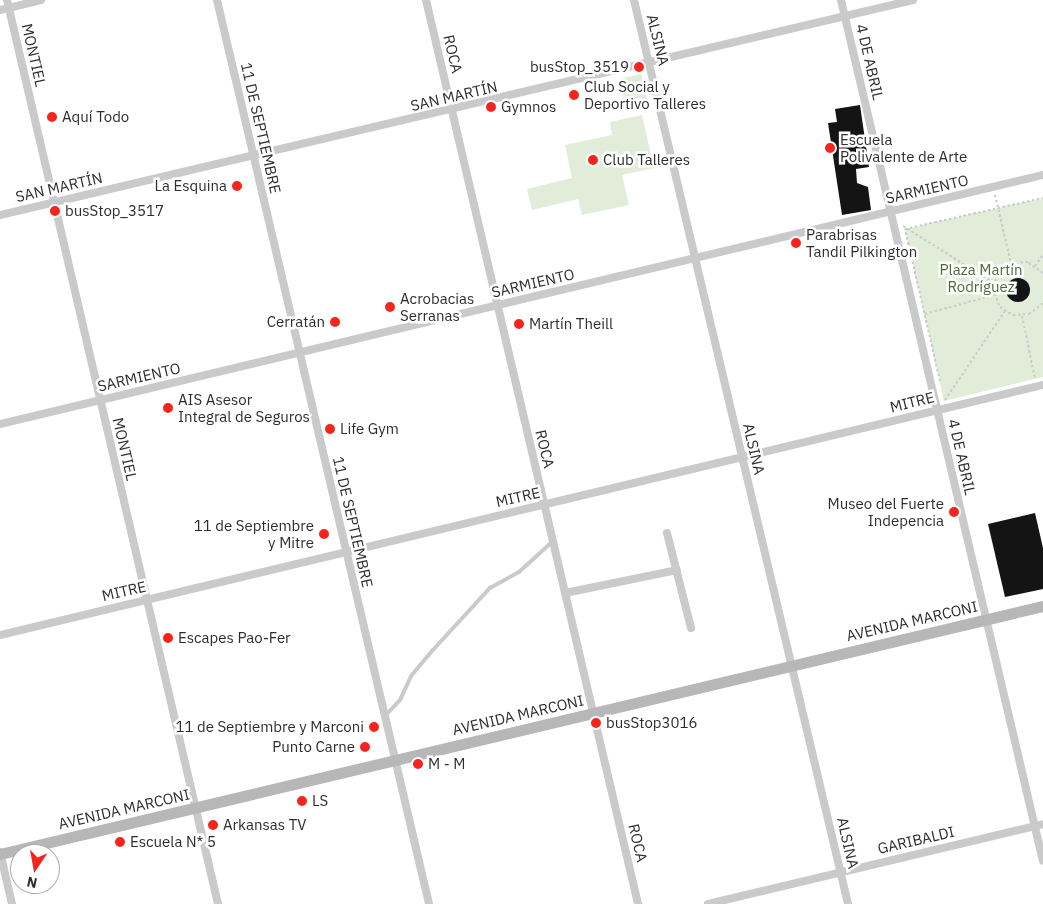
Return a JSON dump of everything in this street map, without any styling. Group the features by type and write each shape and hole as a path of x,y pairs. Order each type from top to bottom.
{"main road":[{"name":"AVENIDA MARCONI","path":"0,853 1043,606"}],"street":[{"path":"0,10 8,4 41,0"},
{"name":"11 DE SEPTIEMBRE","path":"217,0 429,904"},
{"name":"ROCA","path":"426,0 638,904"},
{"name":"ALSINA","path":"634,0 848,904"},
{"name":"4 DE ABRIL","path":"841,0 986,619 1039,825 1043,861"},
{"name":"SAN MARTÍN","path":"0,215 650,64 913,0"},
{"name":"MONTIEL","path":"8,4 218,904"},
{"name":"SARMIENTO","path":"0,424 1043,175"},
{"name":"MITRE","path":"0,635 1043,385"},
{"path":"667,533 691,628"},
{"path":"565,593 677,570"},
{"name":"GARIBALDI","path":"708,904 1039,825"},
{"path":"0,853 12,904"}],"lane":[{"path":"385,717 400,700 411,676 432,650 490,588 519,572 553,541"}],"path":[{"path":"993,187 1011,263"},
{"path":"905,230 1043,198"},
{"path":"890,212 905,230 994,283"},
{"path":"905,230 940,382"},
{"path":"1036,266 1043,255"},
{"path":"1043,273 1036,266 1019,261 1003,268 994,283 994,295 1005,311 1022,316 1042,308 1043,304"},
{"path":"925,314 994,295"},
{"path":"937,411 1005,311"},
{"path":"1022,316 1035,379"},
{"path":"1026,381 1043,377"},
{"path":"942,391 944,401"},
{"path":"944,401 954,399"}],"green space":[{"path":"641,74 648,104 626,108 619,79"},
{"path":"642,115 654,168 622,175 629,205 582,215 578,199 532,210 527,189 572,178 565,145 612,135 610,122"},
{"name":"Plaza Martín Rodríguez","path":"1043,198 1043,377 944,401 905,229"}],"building":[{"name":"Escuela Polivalente de Arte","path":"860,105 869,167 856,169 857,183 868,187 871,210 842,215 828,123 837,122 835,109"},
{"path":"1018,278 1027,281 1030,290 1027,299 1018,302 1009,299 1006,290 1009,281"},
{"path":"1035,513 1043,548 1043,589 1005,597 988,524"}],"place":[{"name":"busStop_3519","path":"639,67"},
{"name":"Club Social y Deportivo Talleres","path":"574,95"},
{"name":"Gymnos","path":"491,107"},
{"name":"Aquí Todo","path":"52,117"},
{"name":"Escuela Polivalente de Arte","path":"830,148"},
{"name":"Club Talleres","path":"593,160"},
{"name":"La Esquina","path":"237,186"},
{"name":"busStop_3517","path":"55,211"},
{"name":"Parabrisas Tandil Pilkington","path":"796,243"},
{"name":"Acrobacias Serranas","path":"390,307"},
{"name":"Cerratán","path":"335,322"},
{"name":"Martín Theill","path":"519,324"},
{"name":"AIS Asesor Integral de Seguros","path":"168,408"},
{"name":"Life Gym","path":"330,429"},
{"name":"Museo del Fuerte Indepencia","path":"954,512"},
{"name":"11 de Septiembre y Mitre","path":"324,534"},
{"name":"Escapes Pao-Fer","path":"168,638"},
{"name":"busStop3016","path":"596,723"},
{"name":"11 de Septiembre y Marconi","path":"374,727"},
{"name":"Punto Carne","path":"365,747"},
{"name":"M - M","path":"418,764"},
{"name":"LS","path":"302,801"},
{"name":"Arkansas TV","path":"213,825"},
{"name":"Escuela N* 5","path":"120,842"}]}
